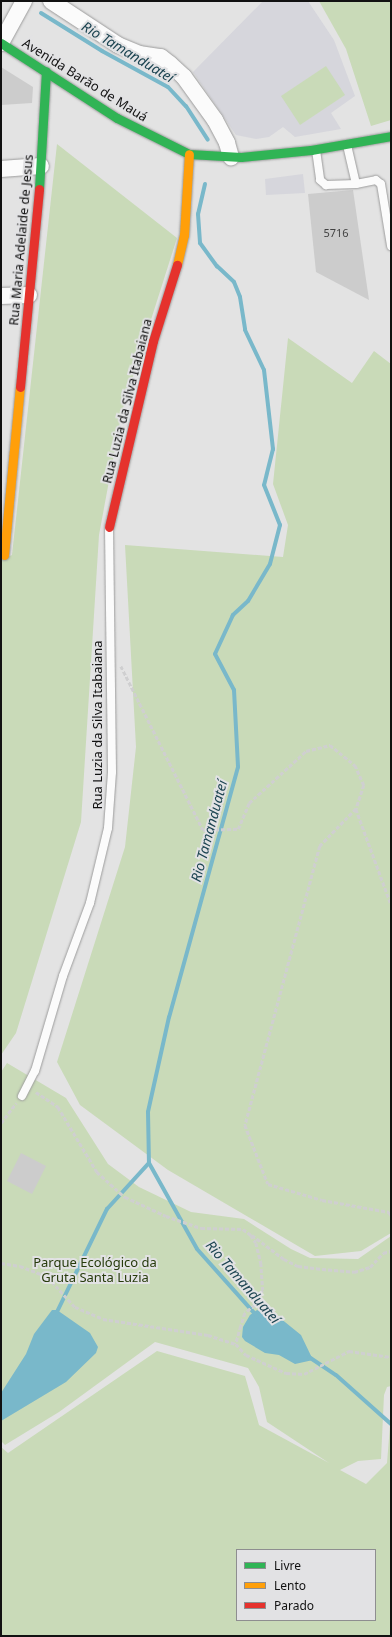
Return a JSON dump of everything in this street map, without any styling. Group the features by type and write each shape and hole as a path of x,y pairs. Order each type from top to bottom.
{"street":[{"path":"1,43 24,1"},
{"path":"51,1 130,51 154,55 170,64 184,77 215,120 227,143 231,157"},
{"name":"Avenida Barão de Mauá","path":"1,43 117,118 189,154 231,157 315,150 391,136"},
{"name":"Rua Maria Adelaide de Jesus","path":"4,555 41,166 46,71"},
{"name":"Rua Luzia da Silva Itabaiana","path":"109,527 153,341 181,251 189,154"},
{"path":"1,169 41,166"},
{"path":"1,296 29,295"}],"lane":[{"path":"347,144 356,184"},
{"path":"315,150 320,180 326,185 356,184 376,180 381,184 391,246"},
{"name":"Rua Luzia da Silva Itabaiana","path":"22,1096 35,1071 63,976 90,903 108,828 112,772 109,527"}],"path":[{"path":"111,645 203,830 238,829 249,803 306,751 330,745 355,765 364,785 356,809 320,846 245,1125 268,1184 322,1200 389,1212 391,1215"},
{"path":"356,809 391,904"},
{"path":"1,1123 22,1096 36,1092 58,1107 98,1172 116,1190 125,1196 178,1220 201,1228 243,1229 291,1262 328,1270 354,1272 370,1267 383,1254 391,1251"},
{"path":"236,1344 245,1313 254,1305 263,1290 256,1243 251,1235"},
{"path":"1,1264 20,1266 48,1277 57,1289 75,1307 103,1319 208,1336 236,1344 246,1355 286,1373 304,1374 349,1351 391,1357"}],"shaded area":[{"path":"263,1 308,1 334,40 355,96 331,113 341,129 295,137 283,127 269,137 256,139 236,135 193,72"},
{"path":"303,174 305,193 266,195 265,179"}],"green space":[{"path":"319,1 391,1 391,120 371,126 346,49"},
{"path":"326,66 345,95 300,125 281,96"},
{"path":"57,144 177,238 122,411 99,535 81,822 16,1033 1,1055 1,560 12,555"},
{"path":"288,338 352,383 374,351 391,364 391,1233 361,1251 315,1256 168,1170 80,1105 57,1062 125,847 136,747 125,545 283,557 288,525 273,484"},
{"name":"Parque Ecológico da Gruta Santa Luzia","path":"7,1063 66,1098 108,1164 139,1187 191,1212 244,1219 291,1249 310,1258 358,1259 391,1236 391,1386 387,1387 384,1395 381,1459 358,1461 340,1470 366,1484 387,1463 391,1413 391,1636 1,1636 1,1447 8,1453 157,1351 245,1376 259,1425 329,1463 267,1422 259,1387 248,1368 155,1342 59,1412 5,1445 1,1441 1,1072"}],"water":[{"path":"52,1310 57,1310 90,1333 98,1347 96,1353 66,1382 1,1421 1,1393 26,1354 34,1334"},
{"path":"257,1310 280,1318 301,1335 313,1360 295,1364 279,1355 265,1353 245,1341 242,1337 243,1327 250,1315"}],"building":[{"path":"1,67 33,87 32,103 1,105"},
{"path":"353,190 369,300 316,272 308,194"},
{"path":"21,1153 46,1166 32,1194 7,1181"}],"waterway":[{"name":"Rio Tamanduateí","path":"41,13 102,51 168,87 186,106 208,140"},
{"name":"Rio Tamanduateí","path":"205,184 198,214 200,243 217,266 234,282 240,297 245,330 264,370 273,449 264,485 280,525 270,564 248,601 233,615 215,654 234,690 238,767 169,1017 148,1112 149,1163 197,1249 257,1316"},
{"path":"55,1316 107,1209 149,1163"},
{"name":"Rio Tamanduateí","path":"309,1357 336,1375 391,1424"}],"traffic: fast":[{"path":"1,43 117,118 189,154 241,157 311,150 391,136"},
{"path":"39,189 46,71"}],"traffic: slow":[{"path":"177,265 184,235 189,154"},
{"path":"4,555 20,387"}],"traffic: jam":[{"path":"20,387 39,189"},
{"path":"109,527 153,341 177,265"}]}
